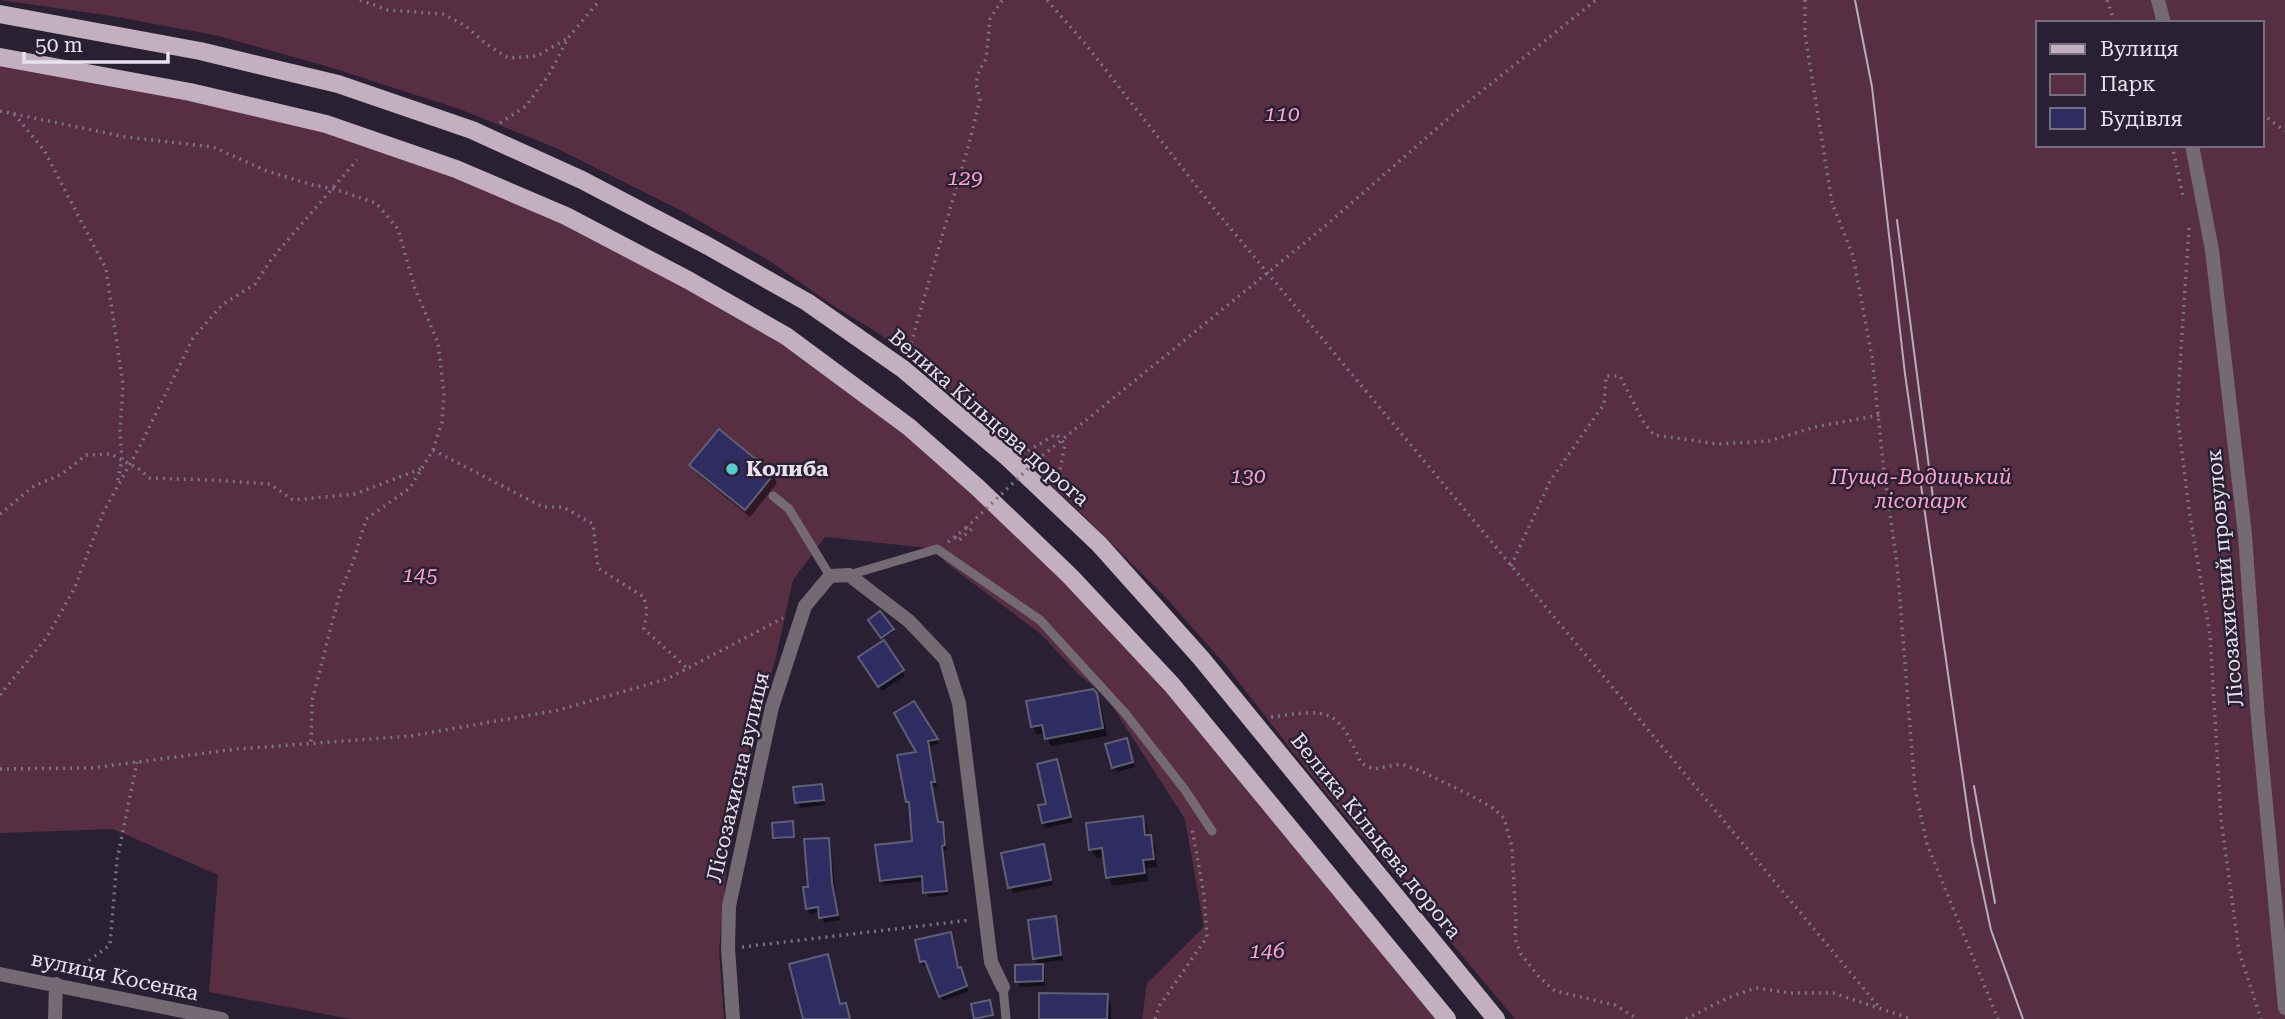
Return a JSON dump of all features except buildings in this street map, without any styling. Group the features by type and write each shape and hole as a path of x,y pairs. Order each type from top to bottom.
{"main road":[{"name":"Велика Кільцева дорога","path":"0,14 200,51 338,84 471,131 582,180 807,302 903,369 1006,456 1108,554 1201,658 1496,1019"},
{"path":"0,57 190,92 326,124 456,169 566,216 786,336 909,427 977,487 1070,576 1172,685 1447,1019"}],"street":[{"path":"2158,0 2163,21"},
{"name":"Лісозахисний провулок","path":"2192,147 2212,250 2245,535 2258,719 2285,1009"},
{"path":"830,576 849,575 909,621 945,659 959,703 991,961 1003,987"},
{"name":"Лісозахисна вулиця","path":"733,1019 728,948 729,906 772,707 805,606 830,576"},
{"name":"вулиця Косенка","path":"0,974 222,1019"},
{"path":"55,1019 56,984"}],"lane":[{"path":"773,496 789,509 830,576"},
{"path":"849,575 937,549 1040,620 1125,713 1185,790 1212,831"},
{"path":"1003,987 1006,1019"}],"path":[{"path":"360,0 388,10 443,14 466,26 485,43 509,58 537,56 568,38"},
{"path":"471,131 498,124 526,106 550,73 568,38 600,0"},
{"path":"903,369 979,99 976,84 986,59 990,19 1002,0"},
{"path":"1047,0 1267,272 1879,1007"},
{"path":"959,533 1062,439 1324,227 1458,110 1596,0"},
{"path":"1805,0 1805,34 1832,203 1853,256 1872,357 1897,564 1915,789 1927,844 1998,1019"},
{"path":"2107,0 2114,21"},
{"path":"0,111 126,137 213,148 267,171 376,203 398,229 414,286 438,344 444,394 442,422 433,450 410,488 366,519 340,592 312,701 311,744"},
{"path":"14,114 44,150 106,269 123,385 121,460 116,489"},
{"path":"2264,115 2285,131"},
{"path":"2172,147 2184,200"},
{"path":"0,695 47,637 75,587 103,513 193,338 222,305 255,284 305,218 334,189 357,160"},
{"path":"2189,227 2177,412 2189,510 2210,635 2221,819 2237,937 2261,1019"},
{"path":"1511,566 1550,481 1605,404 1606,376 1620,376 1644,423 1654,435 1718,444 1769,441 1815,427 1880,415"},
{"path":"1020,456 1056,434 1062,439 1065,444 1056,489"},
{"path":"433,450 543,507 563,507 593,524 598,568 644,597 647,612 644,629 688,669"},
{"path":"0,514 34,486 62,474 86,455 111,454 150,478 270,484 293,500 355,495 423,468"},
{"path":"955,537 958,541 975,526"},
{"path":"0,769 91,768 237,749 411,736 559,710 667,680 805,606"},
{"path":"1266,718 1321,713 1336,717 1361,763 1373,769 1401,764 1421,771 1493,808 1504,818 1512,847 1516,922 1514,939 1521,954 1539,977 1555,991 1615,1005 1638,1019"},
{"path":"56,984 110,945 117,860 137,762"},
{"path":"1155,1019 1160,1005 1207,937 1204,895 1192,827"},
{"path":"728,948 987,918"},
{"path":"1686,1019 1727,998 1756,988 1790,993 1833,993 1912,1019"}],"green space":[{"name":"Пуща-Водицький лісопарк","path":"0,0 2285,0 2285,1019 1515,1019 1311,775 1227,667 1169,601 1071,503 952,397 927,371 878,333 768,260 680,210 556,148 462,110 336,69 219,36 112,16"},
{"name":"145","path":"0,57 190,92 456,169 688,280 869,397 1070,576 1447,1019 1142,1019 1147,983 1204,927 1185,819 1113,707 1042,635 945,562 937,549 825,537 793,580 776,657 732,809 719,950 724,1019 350,1019 209,992 218,875 113,829 0,833"}],"tram line":[{"path":"1855,0 1872,87 1905,374 1972,841 1991,930 2023,1019"},
{"path":"1897,220 1933,498"},
{"path":"1974,786 1995,903"}],"place":[{"name":"Колиба","path":"732,469"}],"park label":[{"name":"110","path":"1282,114"},
{"name":"129","path":"965,178"},
{"name":"130","path":"1248,476"},
{"name":"146","path":"1267,951"}]}
